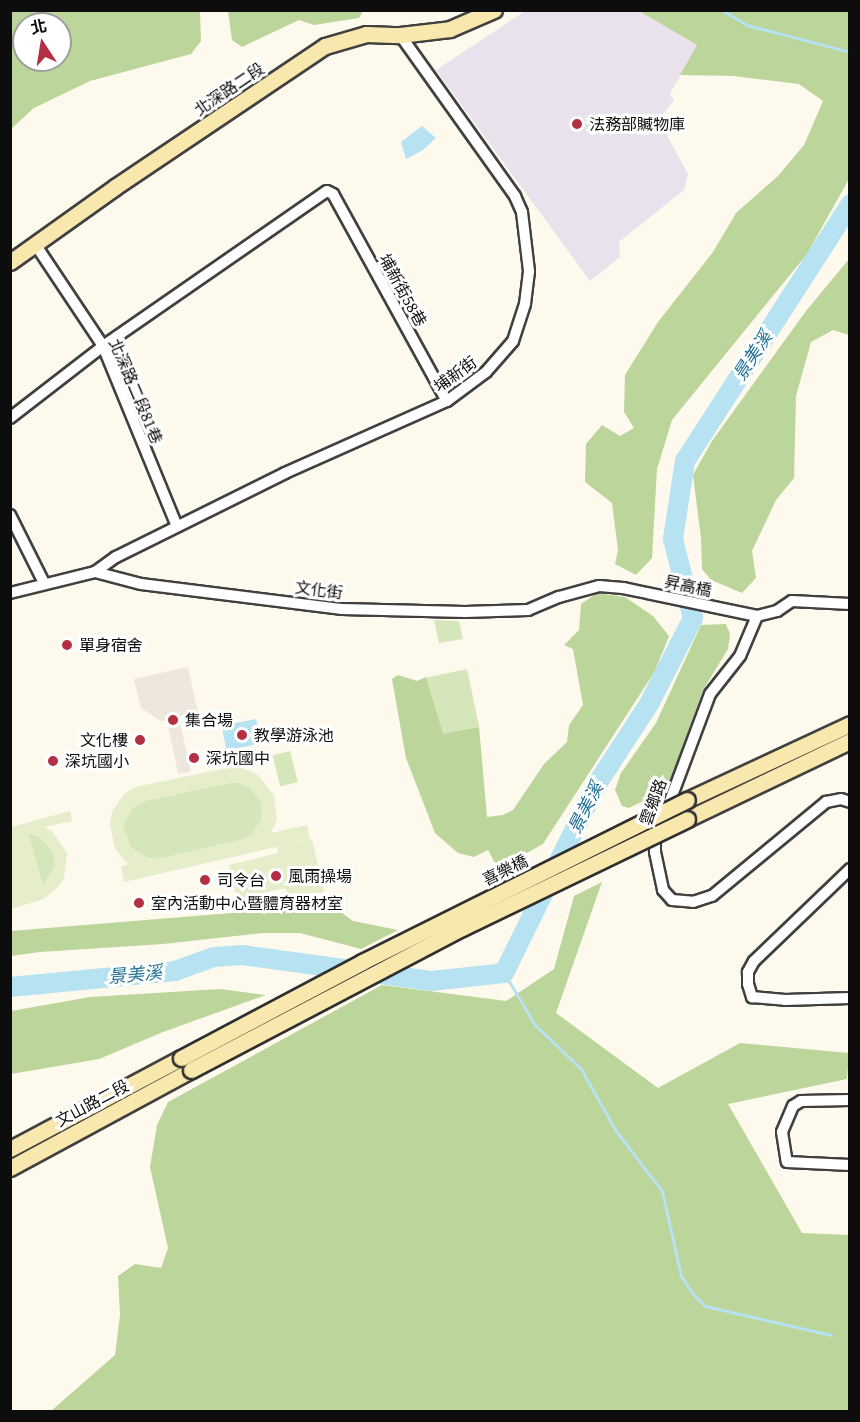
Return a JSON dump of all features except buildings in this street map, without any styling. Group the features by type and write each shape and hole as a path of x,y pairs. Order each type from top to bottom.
{"main road":[{"name":"北深路二段","path":"10,262 325,46 366,34 400,35 450,29 494,10"},
{"name":"喜樂橋","path":"186,1064 504,891 687,800 849,724"},
{"name":"喜樂橋","path":"186,1064 849,741"},
{"name":"文山路二段","path":"10,1149 186,1064"},
{"name":"文山路二段","path":"10,1168 186,1064"}],"street":[{"name":"埔新街","path":"95,572 116,557 298,467 447,401 486,372 513,341 525,304 529,271 524,226 515,196 400,35"},
{"name":"埔新街58巷","path":"103,346 327,191 333,194 447,401"},
{"name":"北深路二段81巷","path":"35,244 103,346 177,526"},
{"path":"13,416 103,346"},
{"path":"10,515 44,583"},
{"name":"文化街","path":"10,593 95,572 141,584 342,609 454,612 528,610 559,597 600,586 623,588"},
{"name":"昇高橋","path":"623,588 752,615"},
{"path":"752,615 777,611 792,601 849,604"},
{"name":"雲鄉路","path":"752,615 740,656 710,694 655,841 654,852 663,890 672,900 693,902 712,896 826,802 841,799 849,802"},
{"path":"849,869 754,961 748,978 752,997 785,1000 849,998"},
{"path":"849,1100 801,1101 787,1116 782,1132 787,1162 849,1165"}],"shaded area":[{"path":"525,11 639,11 697,45 670,94 674,101 658,119 688,174 684,190 619,242 620,257 590,281 436,70"},
{"name":"集合場","path":"188,667 198,714 179,718 191,772 178,774 167,720 161,721 141,708 134,679"}],"green space":[{"path":"11,10 200,11 201,41 191,54 90,81 34,108 11,129"},
{"path":"228,10 363,11 359,18 314,25 299,20 242,47 232,40"},
{"path":"639,11 849,11 850,177 807,254 672,420 657,469 652,558 636,575 615,564 618,550 612,503 585,482 586,444 602,425 620,436 634,428 624,412 625,375 658,322 713,252 736,213 778,176 804,145 823,101 799,84 734,76 680,75 697,45"},
{"path":"849,259 849,335 833,330 811,342 796,396 794,478 776,500 752,551 756,578 742,593 711,580 702,569 701,538 693,475 712,441 806,311"},
{"path":"597,593 625,597 653,616 669,636 655,671 543,844 497,867 488,850 474,857 458,853 435,833 406,758 392,679 398,675 417,681 426,677 443,734 479,727 487,817 503,815 513,810 544,764 567,742 569,725 583,705 573,649 564,645 579,630 581,604"},
{"path":"434,620 459,621 463,639 439,643"},
{"path":"726,624 730,634 728,649 703,690 670,781 655,795 629,808 622,806 615,790 621,773 656,723 701,625"},
{"path":"467,669 479,727 438,735 426,678"},
{"path":"290,751 298,782 280,786 273,755"},
{"path":"237,766 258,775 274,795 277,820 271,833 307,825 310,839 124,882 121,867 128,864 115,849 110,824 112,812 124,794 135,787","holes":["229,783 239,783 249,787 261,801 261,821 251,835 241,840 158,859 147,858 130,847 123,825 132,808 144,801"]},
{"path":"229,783 239,783 249,787 261,801 261,821 251,835 241,840 158,859 147,858 130,847 123,825 132,808 144,801"},
{"path":"70,811 72,821 44,827 52,831 67,853 64,878 44,899 11,909 11,827","holes":["28,833 40,837 54,853 55,867 43,886"]},
{"path":"28,833 40,837 54,853 55,867 43,886"},
{"name":"風雨操場","path":"312,839 324,892 289,900 285,888 237,899 229,865 278,853 277,847"},
{"path":"602,882 556,1013 658,1088 740,1043 849,1053 847,1079 728,1104 802,1233 849,1235 849,1411 51,1411 115,1355 120,1315 118,1276 135,1264 161,1268 168,1248 150,1167 157,1125 168,1102 382,985 506,1001 554,969 574,896"},
{"path":"331,905 353,921 398,930 361,949 300,933 264,933 163,944 11,956 11,931"},
{"path":"220,989 266,995 163,1032 99,1059 11,1074 11,1011 90,997"}],"water":[{"path":"422,126 436,138 423,150 406,159 401,142"},
{"name":"教學游泳池","path":"256,719 261,744 226,750 222,726"}],"waterway":[{"path":"722,10 747,25 850,52"},
{"name":"景美溪","path":"10,987 175,971 214,957 242,955 432,981 504,973 597,784 649,704 693,618 673,539 685,461 850,205"},
{"path":"504,973 535,1025 581,1069 616,1131 662,1191 681,1276 692,1293 705,1306 831,1335"}],"place":[{"name":"法務部贓物庫","path":"577,124"},
{"name":"單身宿舍","path":"67,645"},
{"name":"集合場","path":"173,720"},
{"name":"教學游泳池","path":"242,735"},
{"name":"文化樓","path":"140,740"},
{"name":"深坑國中","path":"194,758"},
{"name":"深坑國小","path":"53,761"},
{"name":"風雨操場","path":"276,876"},
{"name":"司令台","path":"205,880"},
{"name":"室內活動中心暨體育器材室","path":"139,903"}]}
